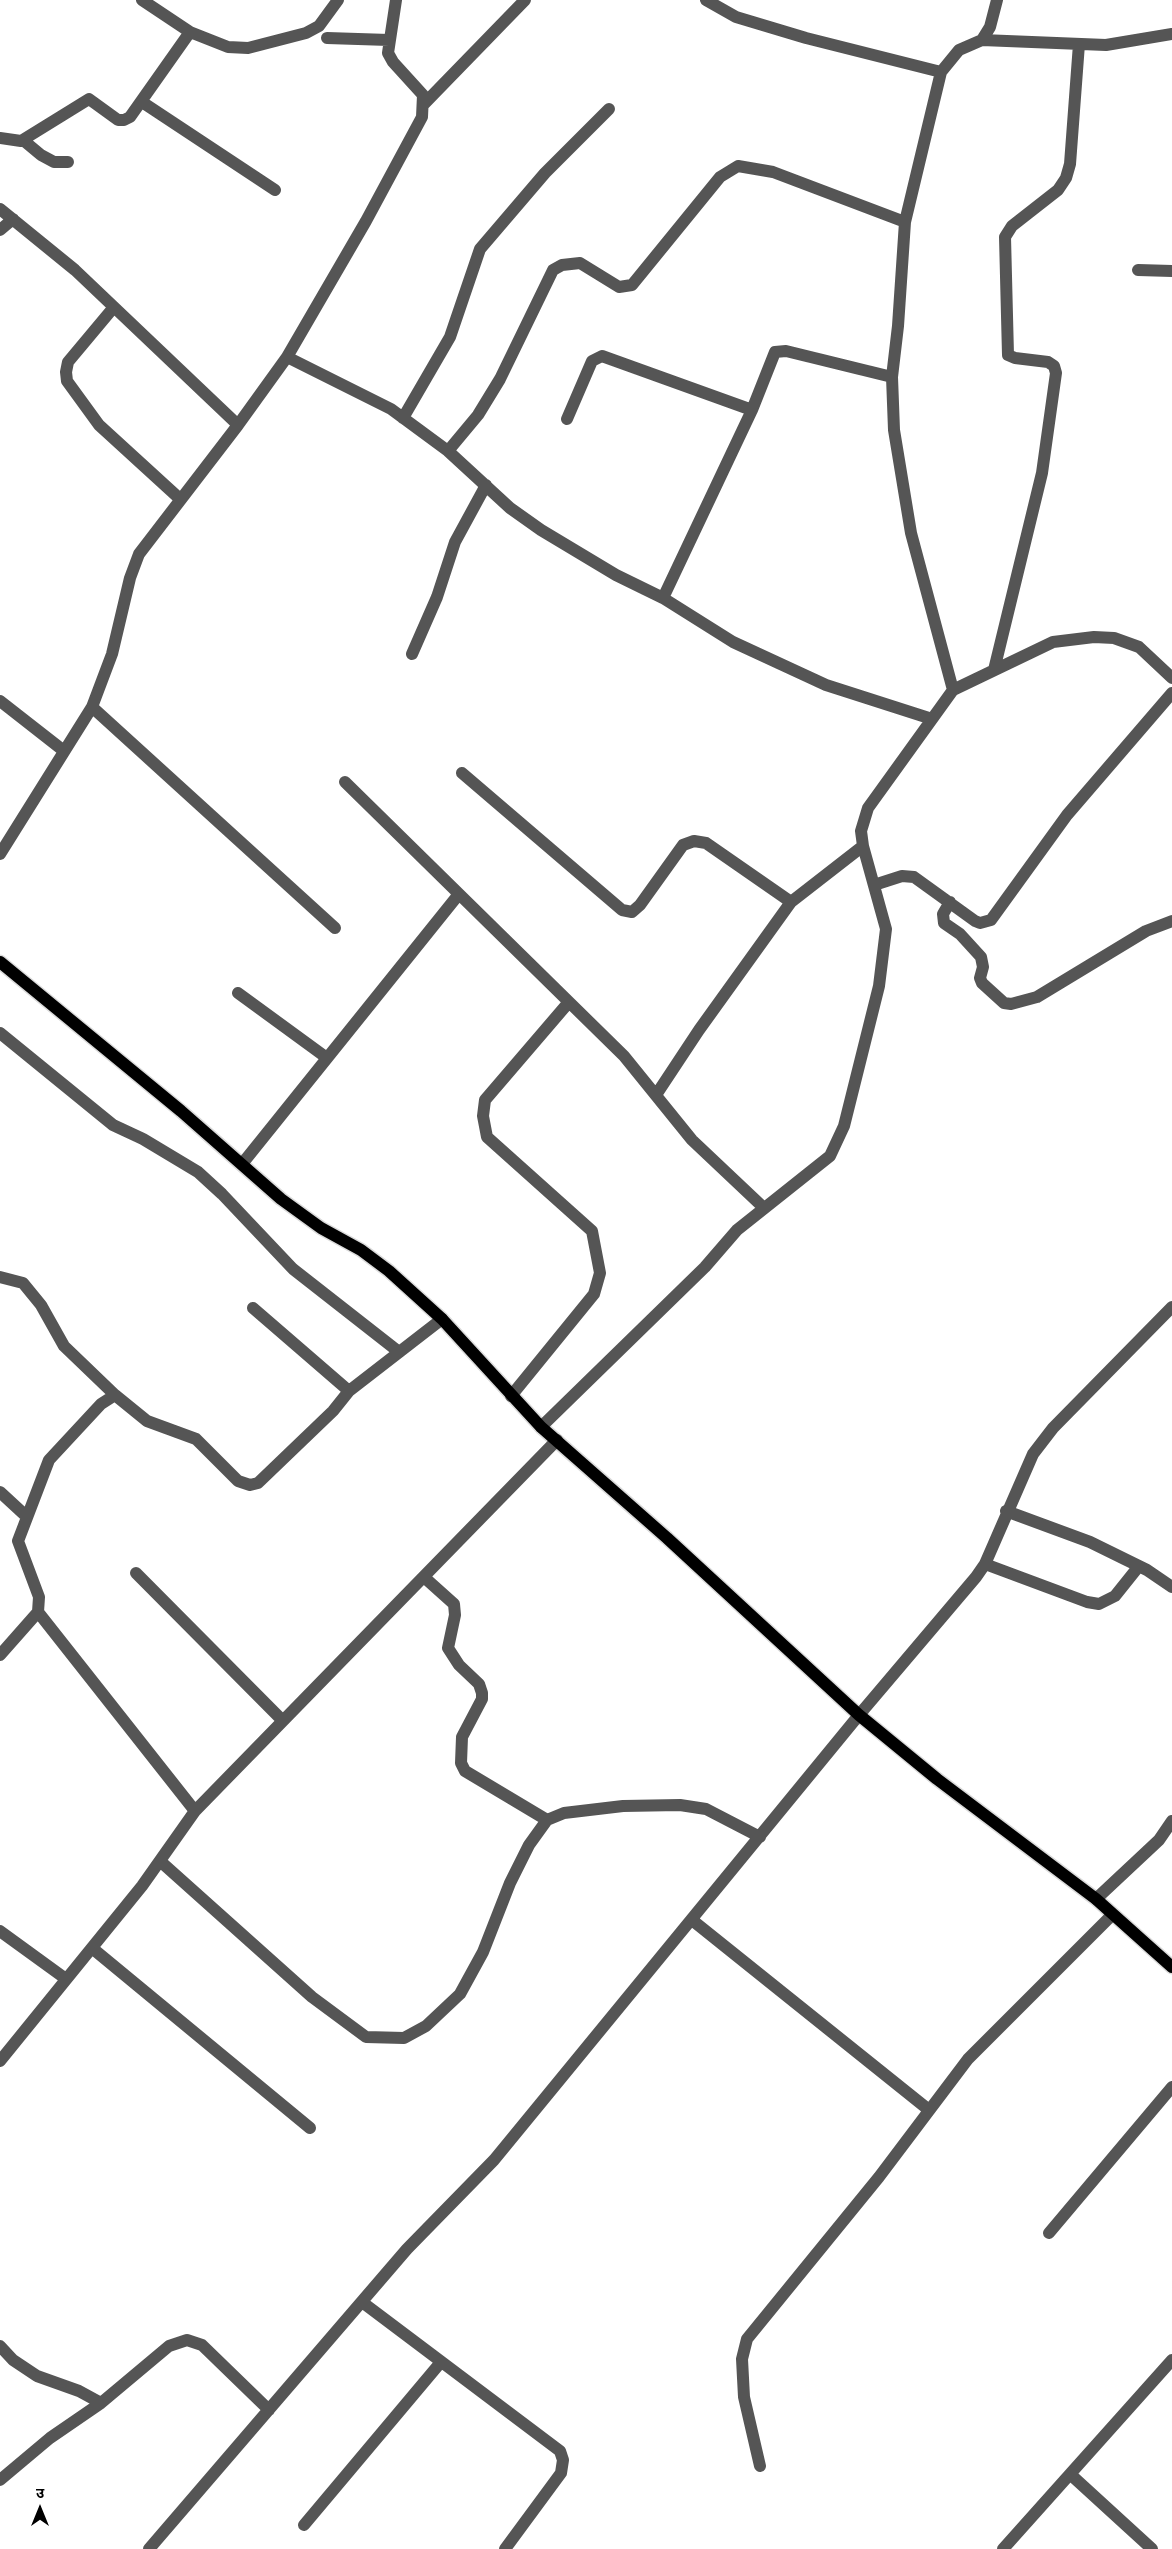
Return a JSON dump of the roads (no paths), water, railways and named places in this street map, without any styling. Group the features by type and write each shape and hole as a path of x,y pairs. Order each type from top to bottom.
{"main road":[{"path":"0,962 242,1164 281,1199 321,1228 360,1250 389,1271 442,1319 541,1427 859,1715 952,1791 1096,1900 1172,1967"}],"street":[{"path":"142,0 190,32 228,47 248,48 306,33 319,26 338,0"},
{"path":"0,854 92,707 112,654 130,578 139,554 287,357 366,220 422,117 423,95 393,62 388,52 396,0"},
{"path":"423,105 525,0"},
{"path":"982,40 990,27 997,0"},
{"path":"709,1 736,16 806,38 941,72"},
{"path":"0,138 14,141 23,140 82,101 89,99 95,101 118,120 130,117 190,32"},
{"path":"953,690 910,533 899,476 894,430 892,377 898,326 905,222 941,72 959,50 982,40 1106,45 1172,34"},
{"path":"326,38 389,40"},
{"path":"994,670 1042,473 1056,373 1054,366 1048,362 1015,358 1008,355 1005,237 1012,226 1058,190 1066,178 1070,164 1079,44"},
{"path":"142,102 275,190"},
{"path":"403,418 450,337 480,249 545,173 609,109"},
{"path":"23,140 41,155 54,162 68,162"},
{"path":"448,451 478,415 500,379 553,270 562,265 580,263 619,287 632,285 720,176 738,166 773,172 905,222"},
{"path":"0,209 75,270 238,424"},
{"path":"0,230 13,220"},
{"path":"1138,270 1172,271"},
{"path":"114,307 68,362 67,380 99,425 180,499"},
{"path":"663,598 752,410 772,357 778,352 892,377"},
{"path":"567,419 592,361 602,356 752,410"},
{"path":"287,357 390,409 448,451 510,508 541,530 616,574 663,598 733,642 818,681 932,719"},
{"path":"412,654 437,597 455,542 486,485"},
{"path":"541,1427 705,1267 737,1230 810,1175 830,1156 844,1126 879,986 886,929 863,846 861,830 868,808 953,690 1053,642 1094,637 1114,638 1139,647 1172,678"},
{"path":"874,885 902,876 914,877 975,921 980,923 991,920 1067,815 1172,693"},
{"path":"0,701 64,751"},
{"path":"92,707 334,928"},
{"path":"462,773 622,910 632,912 640,905 683,845 694,840 706,843 791,902"},
{"path":"345,782 624,1056 692,1140 764,1208"},
{"path":"656,1096 699,1030 791,902 863,846"},
{"path":"242,1164 458,894"},
{"path":"950,902 943,914 944,923 960,934 981,957 983,967 980,978 982,983 1004,1003 1011,1004 1037,997 1146,931 1172,921"},
{"path":"238,993 327,1058"},
{"path":"511,1396 594,1294 600,1273 592,1231 487,1137 483,1116 484,1100 569,1002"},
{"path":"0,1033 113,1125 142,1139 198,1172 222,1194 292,1269 399,1352"},
{"path":"0,1277 23,1282 41,1305 64,1346 115,1396 147,1421 196,1440 238,1481 250,1485 258,1483 266,1477 333,1411 349,1391 442,1319"},
{"path":"149,2549 407,2249 494,2160 760,1838 859,1715 985,1564 1006,1511 1033,1454 1048,1435 1172,1307"},
{"path":"253,1308 349,1391"},
{"path":"0,1656 38,1612 39,1597 18,1541 49,1460 101,1404 115,1396"},
{"path":"0,2061 160,1861 195,1811 282,1720 425,1578 557,1440"},
{"path":"0,1492 26,1516"},
{"path":"1006,1511 1090,1542 1139,1566 1172,1587"},
{"path":"985,1564 1087,1602 1099,1604 1115,1596 1139,1566"},
{"path":"136,1574 282,1720"},
{"path":"425,1578 454,1604 456,1615 448,1648 460,1665 479,1684 482,1693 482,1699 462,1737 461,1763 465,1771 547,1820"},
{"path":"38,1612 195,1811"},
{"path":"160,1861 312,1997 366,2037 404,2038 426,2026 460,1994 483,1952 510,1883 529,1845 547,1820 564,1813 623,1806 680,1804 706,1809 760,1838"},
{"path":"1096,1900 1159,1840 1172,1821"},
{"path":"760,2466 744,2397 742,2359 747,2339 879,2177 968,2059 1112,1915"},
{"path":"692,1920 929,2110"},
{"path":"0,1931 66,1979"},
{"path":"92,1948 310,2128"},
{"path":"1049,2233 1172,2087"},
{"path":"362,2302 560,2451 563,2460 561,2473 505,2549"},
{"path":"0,2480 50,2438 100,2403 170,2346 187,2340 202,2345 269,2410"},
{"path":"0,2346 13,2360 37,2376 79,2391 100,2403"},
{"path":"1004,2549 1172,2360"},
{"path":"304,2525 441,2362"},
{"path":"1070,2474 1152,2549"}]}
